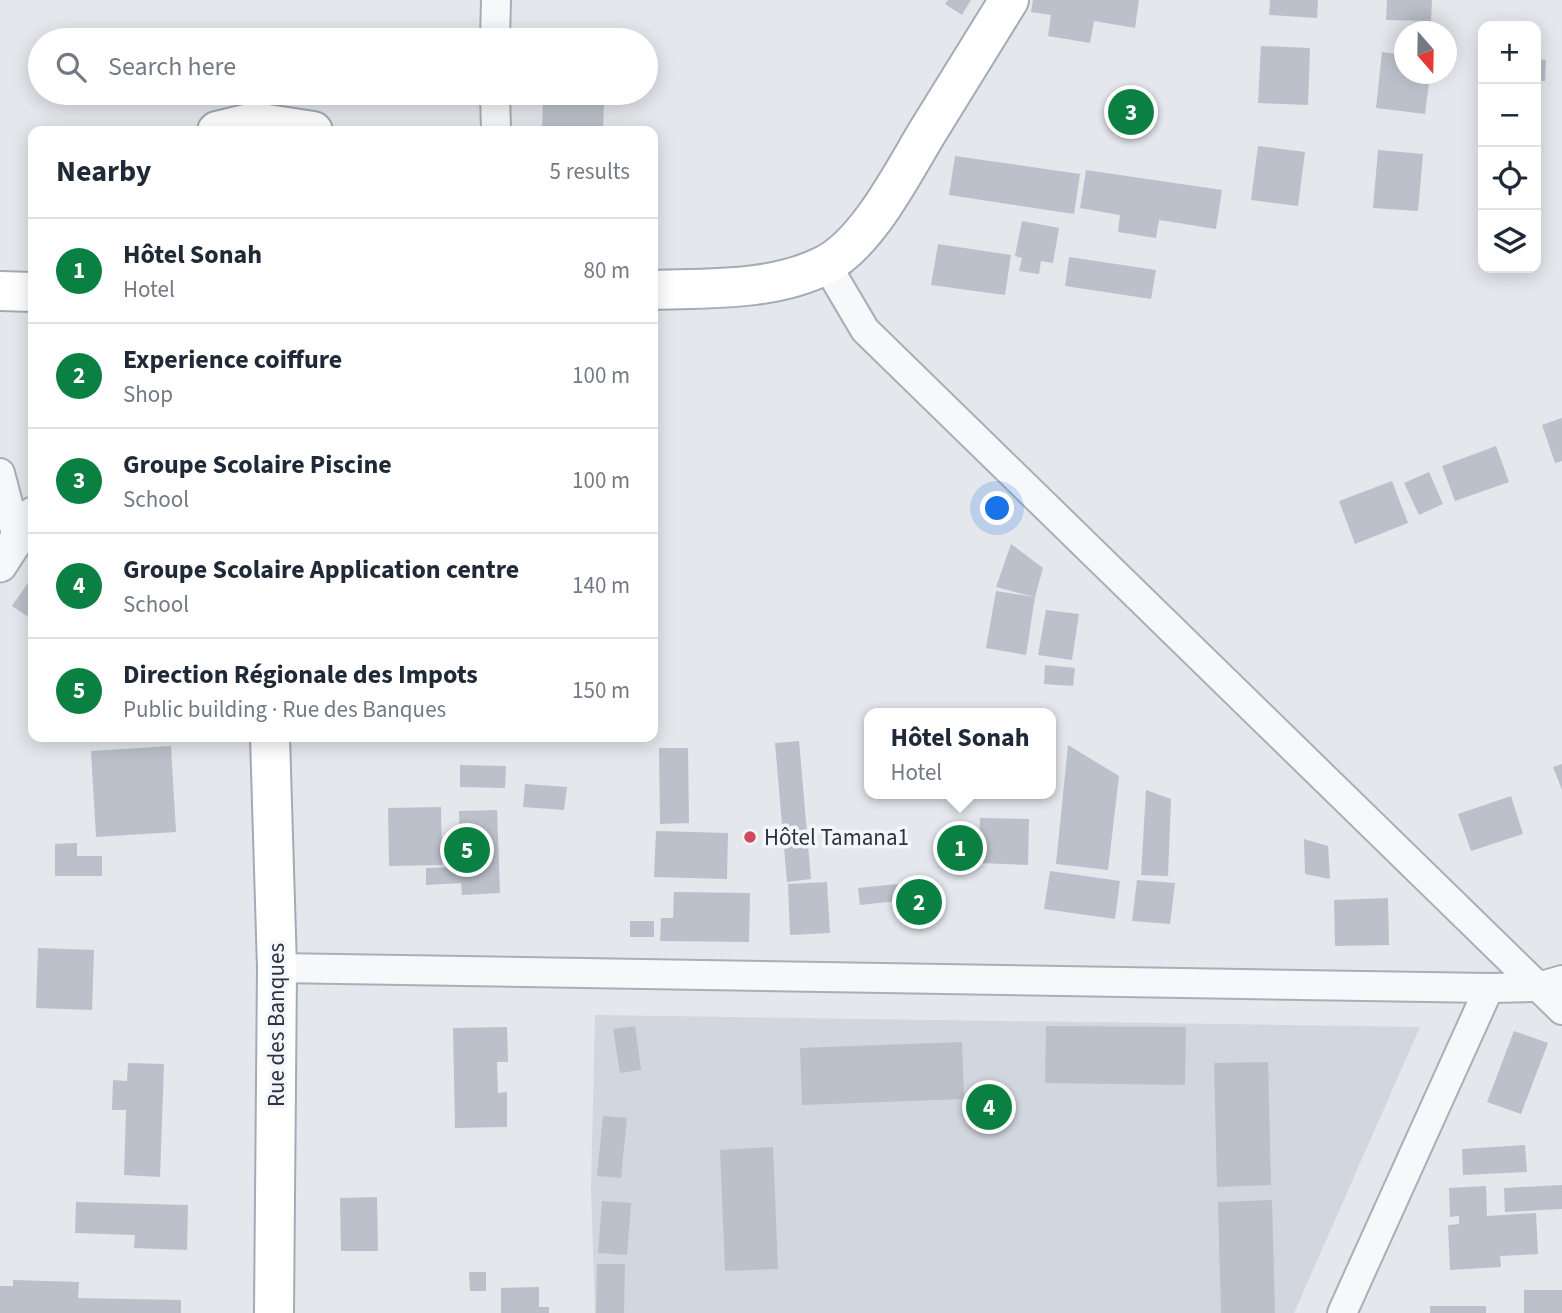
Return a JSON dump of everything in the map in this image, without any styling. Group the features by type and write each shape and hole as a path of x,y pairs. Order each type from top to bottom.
{"main road":[{"path":"658,290 730,287 785,279 827,264 857,238 885,200 1009,0"},
{"path":"238,126 254,122 280,126"},
{"path":"0,291 28,292"},
{"name":"Rue des Banques","path":"271,742 277,968 274,1313"}],"street":[{"path":"495,28 496,0"},
{"path":"495,105 496,126"},
{"path":"827,264 866,330 1550,983 1562,1010"},
{"path":"0,472 17,539"},
{"path":"277,968 1489,988 1550,983"},
{"path":"1342,1313 1489,988"}],"shaded area":[{"path":"595,1015 1420,1027 1294,1313 595,1313 591,1188"}],"building":[{"path":"948,0 971,0 962,15 945,4"},
{"path":"1033,0 1139,0 1135,28 1094,21 1090,43 1048,36 1051,15 1031,12"},
{"path":"1270,0 1318,0 1317,18 1269,15"},
{"path":"1387,0 1432,0 1431,21 1386,20"},
{"path":"1261,46 1310,48 1308,105 1258,103"},
{"path":"1382,52 1394,54 1394,84 1429,84 1425,114 1376,108"},
{"path":"1541,60 1546,60 1545,81 1541,81"},
{"path":"543,105 604,105 603,126 542,126"},
{"path":"1258,146 1305,152 1298,206 1251,200"},
{"path":"1378,150 1423,154 1418,211 1373,208"},
{"path":"955,156 1080,174 1074,214 949,195"},
{"path":"1086,170 1222,190 1216,229 1159,220 1156,238 1118,232 1120,215 1080,208"},
{"path":"1022,221 1059,228 1053,263 1041,261 1039,274 1019,271 1022,258 1015,256"},
{"path":"938,244 1011,255 1005,295 931,285"},
{"path":"1069,257 1156,270 1151,299 1065,286"},
{"path":"1562,418 1562,461 1555,463 1542,425"},
{"path":"1496,446 1509,482 1455,501 1442,466"},
{"path":"1429,472 1443,504 1419,515 1404,483"},
{"path":"1392,481 1408,523 1355,544 1339,501"},
{"path":"1011,544 1043,568 1035,597 996,587"},
{"path":"28,583 28,617 12,606"},
{"path":"996,591 1035,597 1026,655 986,648"},
{"path":"1046,610 1079,614 1072,660 1038,655"},
{"path":"1045,665 1075,668 1073,686 1044,684"},
{"path":"799,741 811,879 787,882 775,743"},
{"path":"1068,745 1119,776 1108,870 1056,864"},
{"path":"171,746 176,832 96,837 91,751"},
{"path":"659,748 688,748 689,823 660,824"},
{"path":"1562,764 1562,790 1553,767"},
{"path":"460,765 506,766 505,788 460,787"},
{"path":"525,784 567,787 564,810 523,807"},
{"path":"1146,790 1171,799 1168,876 1141,875"},
{"path":"1511,796 1523,834 1471,851 1458,814"},
{"path":"441,807 442,865 389,866 388,808"},
{"path":"497,810 500,893 462,895 461,883 426,885 426,868 461,867 459,811"},
{"path":"980,818 1029,819 1028,865 978,863"},
{"path":"656,831 728,833 727,879 654,877"},
{"path":"1304,839 1328,846 1330,879 1305,874"},
{"path":"77,843 77,856 102,856 102,876 55,876 55,844"},
{"path":"1050,871 1120,881 1115,919 1044,909"},
{"path":"1137,880 1175,883 1170,924 1132,921"},
{"path":"827,882 830,933 790,935 788,884"},
{"path":"897,884 898,901 860,905 858,888"},
{"path":"674,892 750,893 749,942 660,941 661,918 673,918"},
{"path":"1388,898 1389,945 1335,946 1334,900"},
{"path":"630,921 654,921 654,937 630,937"},
{"path":"38,948 94,950 92,1010 36,1008"},
{"path":"635,1026 641,1070 620,1073 613,1029"},
{"path":"1046,1026 1186,1027 1185,1085 1045,1083"},
{"path":"507,1027 508,1062 497,1062 498,1093 507,1092 507,1127 455,1128 453,1028"},
{"path":"1514,1031 1548,1043 1521,1114 1487,1102"},
{"path":"962,1042 964,1099 802,1105 800,1048"},
{"path":"1268,1062 1271,1185 1217,1187 1214,1063"},
{"path":"128,1063 164,1064 160,1177 124,1175 126,1110 112,1110 113,1080 127,1081"},
{"path":"603,1116 627,1118 621,1178 597,1176"},
{"path":"1525,1145 1527,1172 1463,1175 1462,1149"},
{"path":"773,1147 778,1269 725,1271 720,1150"},
{"path":"1562,1185 1562,1209 1505,1212 1504,1188"},
{"path":"1486,1186 1487,1216 1536,1213 1538,1254 1500,1256 1501,1267 1450,1270 1448,1225 1459,1224 1459,1216 1450,1217 1449,1188"},
{"path":"377,1197 378,1251 341,1251 340,1198"},
{"path":"1272,1200 1275,1313 1221,1313 1218,1202"},
{"path":"602,1201 631,1203 627,1255 598,1253"},
{"path":"76,1202 188,1205 187,1250 134,1248 135,1235 75,1233"},
{"path":"597,1264 625,1264 624,1313 596,1313"},
{"path":"469,1272 486,1272 486,1291 470,1291"},
{"path":"13,1280 79,1282 78,1298 181,1300 181,1313 0,1313 0,1286 13,1286"},
{"path":"539,1287 539,1307 549,1307 549,1313 501,1313 501,1288"},
{"path":"1524,1290 1562,1290 1562,1313 1524,1313"},
{"path":"1430,1306 1486,1306 1486,1313 1430,1313"}],"place":[{"name":"Groupe Scolaire Piscine","path":"1131,112"},
{"name":"Hôtel Tamana1","path":"750,837"},
{"name":"Hôtel Sonah","path":"960,848"},
{"name":"Direction Régionale des Impots","path":"467,850"},
{"name":"Experience coiffure","path":"919,902"},
{"name":"Groupe Scolaire Application centre","path":"989,1107"}]}
